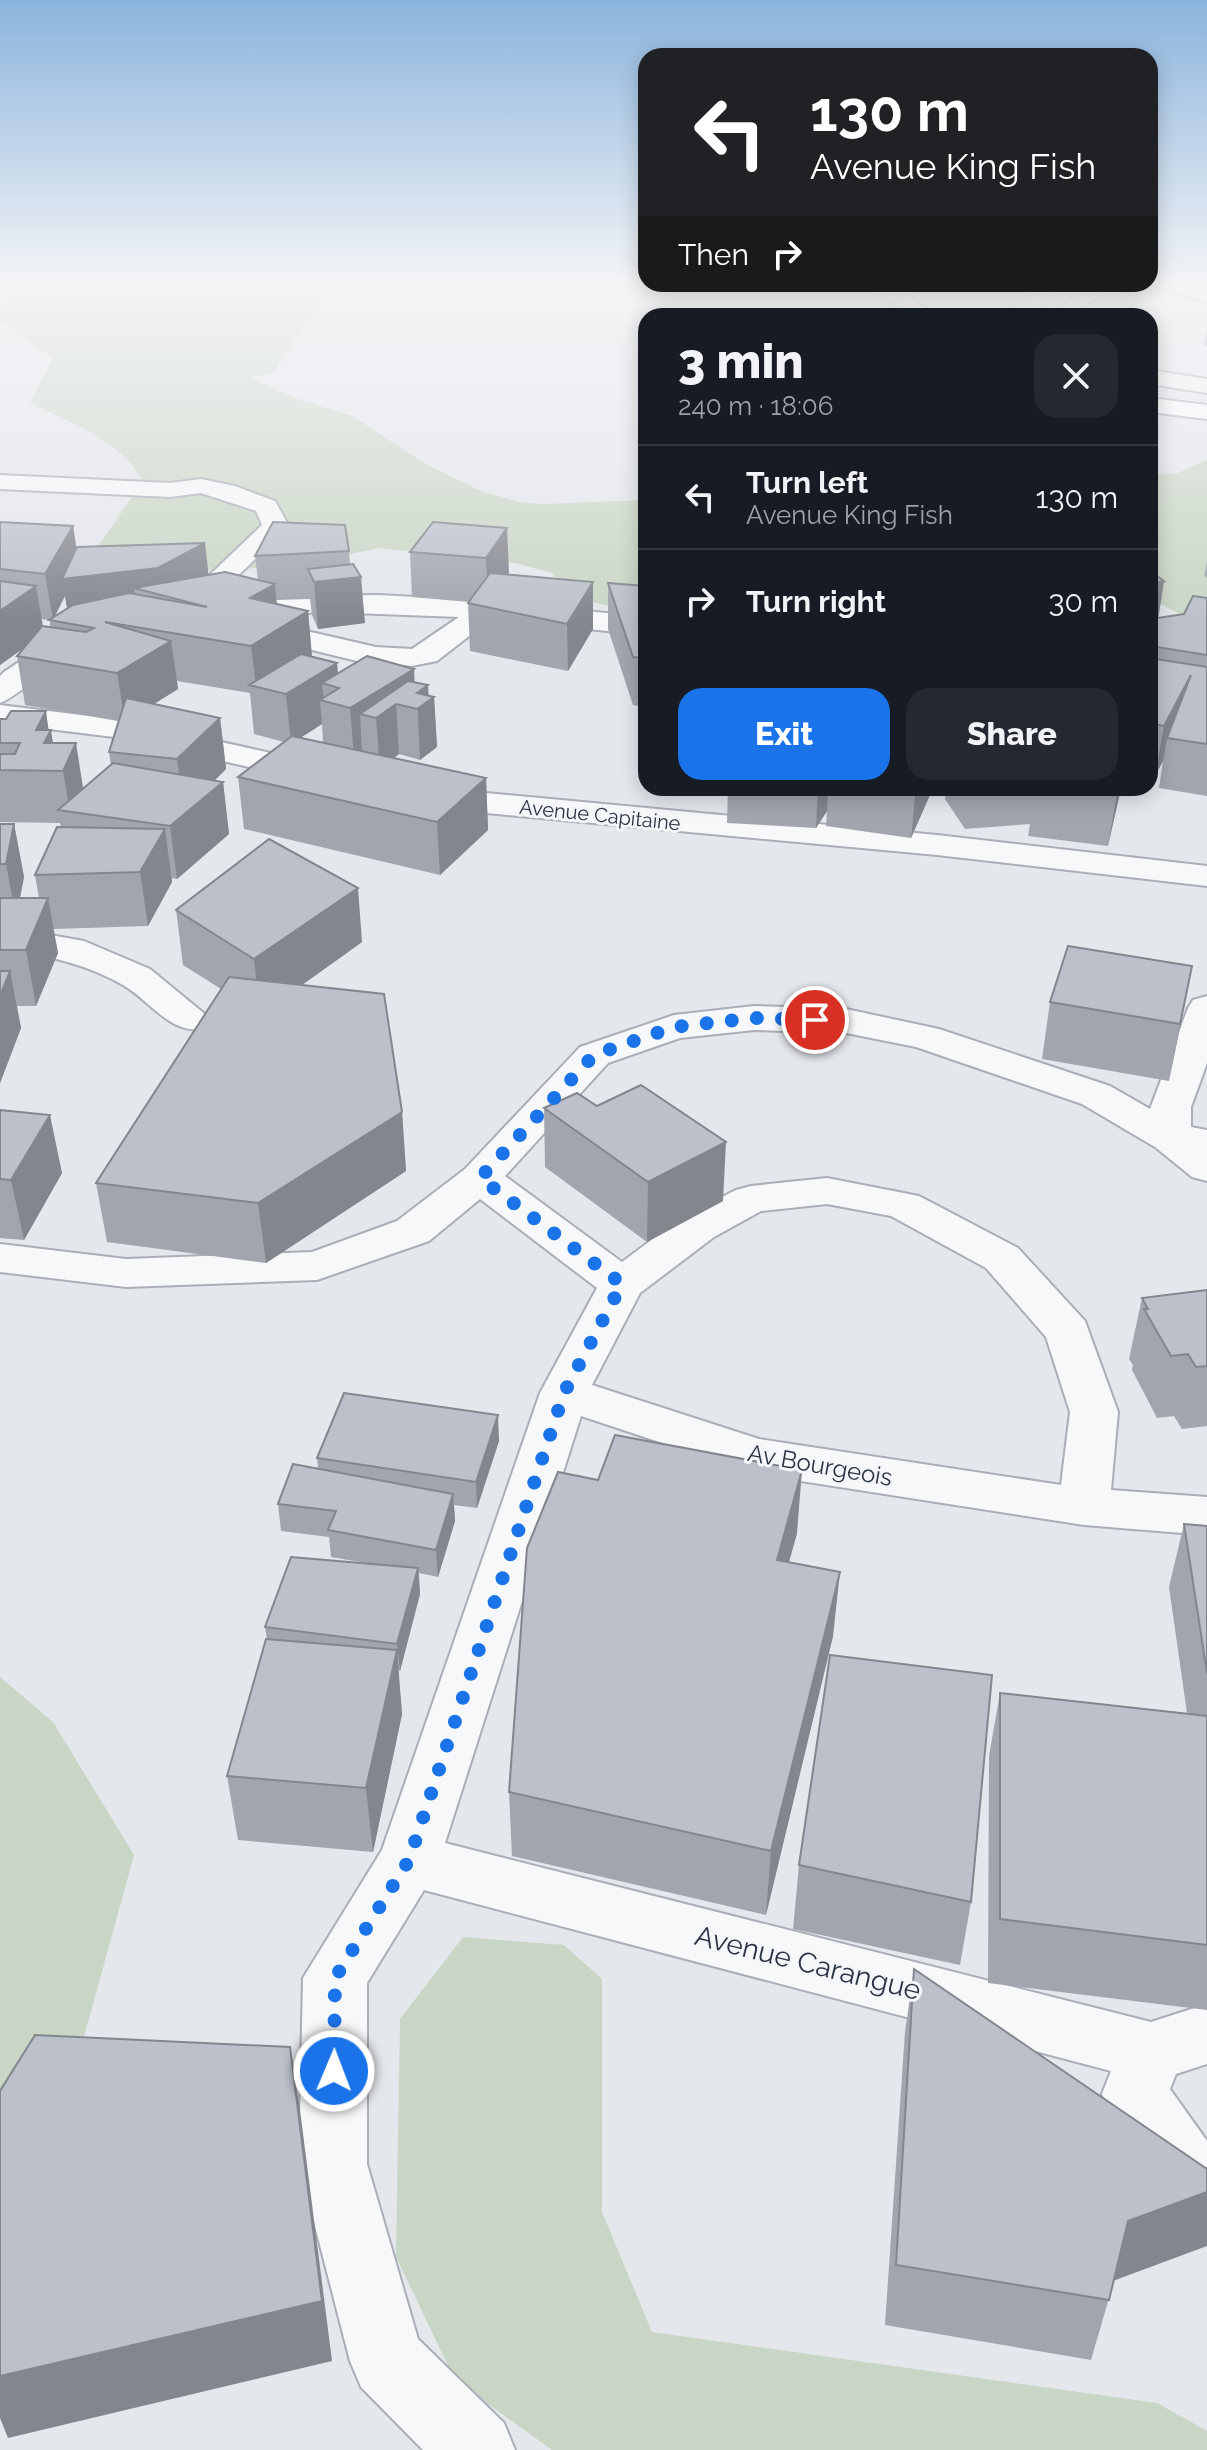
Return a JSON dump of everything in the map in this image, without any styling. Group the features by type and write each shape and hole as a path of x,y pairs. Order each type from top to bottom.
{"main road":[{"path":"1158,406 1207,412"}],"street":[{"path":"1184,396 1207,400"},
{"path":"0,482 170,490 201,486 226,491 266,506 276,526 184,613"},
{"path":"154,620 184,613 306,601 385,601 638,625"},
{"path":"285,635 391,657 417,658 427,655 486,609"},
{"path":"0,694 61,643 93,635 46,627"},
{"path":"0,714 50,716 152,732 343,777"},
{"name":"Avenue Capitaine","path":"402,788 475,802 951,846 1207,876"},
{"path":"0,937 71,949 137,977 193,1020"},
{"path":"1207,1008 1171,1107 1207,1168"},
{"path":"0,1258 126,1273 317,1266 413,1231 480,1178 594,1055 674,1027 754,1018 846,1021 925,1037 1096,1095 1189,1140"},
{"path":"480,1178 622,1284"},
{"path":"477,2450 387,2361 333,2164 335,1978 409,1860 564,1393 622,1284 698,1227 751,1199 827,1191 904,1205 1002,1258 1068,1332 1094,1412 1084,1507"},
{"name":"Av Bourgeois","path":"564,1393 756,1456 1084,1507 1207,1516"},
{"name":"Avenue Carangue","path":"409,1860 1179,2043"},
{"path":"1179,2043 1135,2094 1178,2160 1207,2184"}],"green space":[{"path":"33,396 291,396 352,416 429,466 483,492 519,502 542,504 638,500 638,612 565,596 553,573 515,563 380,548 290,566 200,571 120,559 99,545 143,481 134,467 109,444 30,403"},
{"path":"1207,460 1207,618 1182,615 1158,603 1158,474 1178,473"},
{"path":"0,1677 53,1722 134,1855 82,2044 0,2108"},
{"path":"463,1937 564,1945 602,1979 602,2212 652,2332 1157,2403 1207,2431 1207,2450 552,2450 455,2380 396,2257 400,2019"}],"building":[{"path":"0,522 73,526 45,574 0,569"},
{"path":"273,522 345,525 349,551 255,556"},
{"path":"433,522 507,528 486,558 410,552"},
{"path":"205,543 158,568 62,579 77,547"},
{"path":"353,564 361,577 314,582 308,569"},
{"path":"225,572 275,584 250,598 308,611 251,646 105,622 171,641 117,673 17,656 42,626 86,632 94,628 49,620 73,605 129,593 207,607 134,588"},
{"path":"490,573 593,582 567,624 468,603"},
{"path":"0,581 36,586 0,611"},
{"path":"608,583 638,585 638,657 633,657"},
{"path":"1193,596 1207,598 1207,655 1158,647 1158,618 1184,614"},
{"path":"301,654 337,663 286,694 249,685"},
{"path":"367,656 414,669 350,708 320,700 339,688 322,683"},
{"path":"1158,659 1207,667 1207,744 1167,738 1191,675 1164,726 1158,725"},
{"path":"408,681 428,685 417,693 434,697 417,709 396,704 376,718 360,714"},
{"path":"126,698 220,718 177,759 109,752"},
{"path":"11,711 46,711 36,730 51,730 44,743 76,743 63,771 0,770 0,754 15,754 20,743 0,743 0,719 6,719"},
{"path":"292,736 486,778 437,822 238,777"},
{"path":"113,763 223,782 170,826 58,810"},
{"path":"0,824 14,824 6,864 0,864"},
{"path":"57,827 165,829 140,872 35,875"},
{"path":"269,839 358,888 254,959 176,910"},
{"path":"0,898 48,898 26,950 0,950"},
{"path":"1068,946 1192,966 1180,1024 1050,1002"},
{"path":"0,971 10,971 0,996"},
{"path":"229,977 384,994 402,1112 258,1203 96,1183"},
{"path":"641,1085 726,1142 648,1182 544,1108 577,1093 597,1106"},
{"path":"0,1110 50,1115 11,1180 0,1179"},
{"path":"1207,1290 1207,1366 1196,1367 1188,1354 1171,1356 1144,1309 1148,1309 1142,1298"},
{"path":"344,1393 498,1415 476,1482 317,1458"},
{"path":"615,1435 802,1470 777,1560 840,1572 771,1851 509,1792 527,1548 558,1472 598,1480"},
{"path":"293,1464 453,1494 436,1550 328,1530 336,1511 278,1504"},
{"path":"1184,1524 1207,1526 1207,1673"},
{"path":"291,1557 418,1568 397,1644 265,1627"},
{"path":"266,1639 397,1650 366,1788 227,1776"},
{"path":"830,1655 992,1675 971,1902 799,1865"},
{"path":"1000,1693 1207,1716 1207,1945 1000,1919"},
{"path":"914,1969 1207,2169 1207,2192 1128,2221 1109,2300 896,2265"},
{"path":"35,2035 290,2047 322,2301 0,2376 0,2091"}],"route":[{"path":"334,2071 335,1978 409,1860 564,1393 622,1284 480,1178 594,1055 674,1027 754,1018 815,1020"}]}
